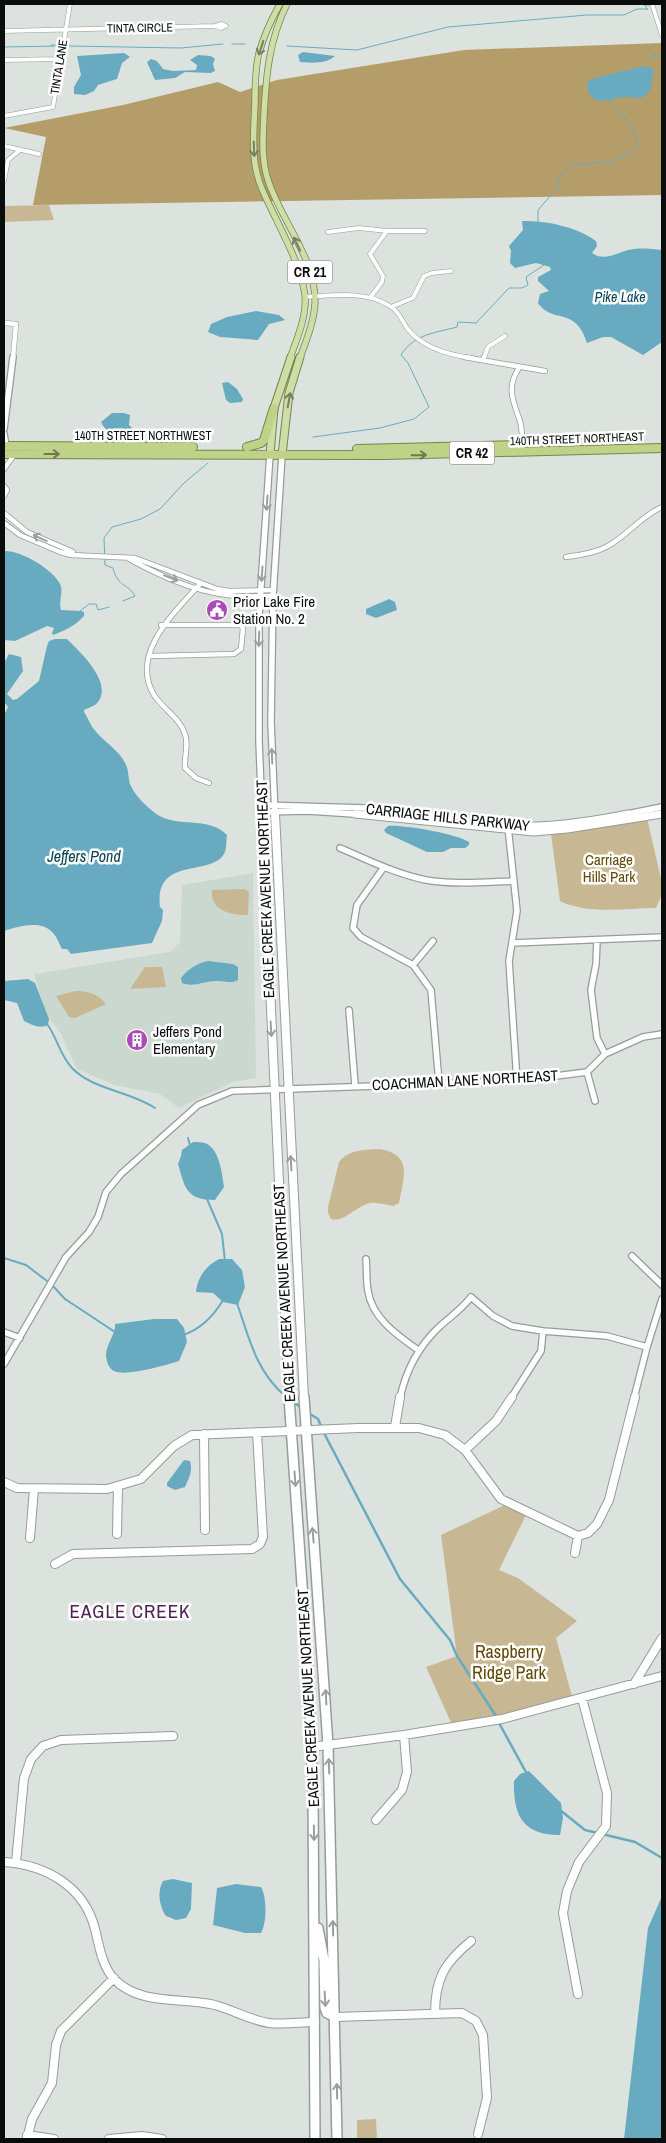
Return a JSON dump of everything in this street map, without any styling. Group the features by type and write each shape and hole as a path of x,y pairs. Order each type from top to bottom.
{"highway":[{"path":"247,448 264,440 274,408"},
{"name":"140TH STREET NORTHEAST","path":"283,451 662,441"},
{"name":"140TH STREET NORTHWEST","path":"4,449 44,446 247,448 271,451"},
{"name":"140TH STREET NORTHEAST","path":"283,451 384,455 662,448"},
{"name":"140TH STREET NORTHWEST","path":"4,449 15,454 283,451"}],"main road":[{"name":"CR 21","path":"271,451 274,408 303,319 305,297 300,274 261,187 255,168 253,144 259,54 270,23 280,4"},
{"name":"CR 21","path":"283,451 286,413 292,383 310,329 315,303 311,276 269,184 264,165 264,80 274,33 287,4"},
{"name":"EAGLE CREEK AVENUE NORTHEAST","path":"271,451 258,665 274,1089 291,1430 312,1747 315,1916 315,2139"},
{"name":"EAGLE CREEK AVENUE NORTHEAST","path":"283,451 273,593 271,722 299,1330 328,1745 337,2139"},
{"path":"315,1916 323,1948 325,2008 327,2014 335,2018"}],"street":[{"path":"66,30 70,4"},
{"path":"652,4 662,35"},
{"name":"TINTA CIRCLE","path":"66,30 215,26"},
{"name":"TINTA LANE","path":"4,31 66,30 53,107 4,114"},
{"path":"4,60 60,59"},
{"path":"4,146 40,154"},
{"path":"4,181 8,160 20,150"},
{"path":"328,232 358,228 425,231"},
{"path":"370,298 382,282 383,276 370,254 375,246 385,237 387,230"},
{"path":"393,306 411,300 416,296 419,282 428,274 438,271 451,271"},
{"path":"305,297 370,298 393,306 401,314 408,330 430,347 461,357 545,371"},
{"path":"4,322 16,324 4,429"},
{"path":"483,360 488,347 505,336"},
{"path":"519,368 513,376 509,388 512,404 519,418 523,445"},
{"path":"4,434 4,449"},
{"path":"4,469 15,454"},
{"path":"4,486 7,490 4,496"},
{"path":"566,557 595,553 615,542 633,525 656,509 662,508"},
{"path":"4,513 13,523 25,531 80,555"},
{"path":"4,524 20,535 60,552 135,558 229,591 273,593"},
{"path":"127,558 149,569 196,587 231,596 261,593"},
{"path":"201,582 161,626 152,645 148,676 152,692 183,728 187,740 184,763 186,768 194,779 209,783"},
{"path":"150,656 234,654 242,650 242,628 240,625 161,626"},
{"name":"CARRIAGE HILLS PARKWAY","path":"508,828 588,822 662,807"},
{"name":"CARRIAGE HILLS PARKWAY","path":"262,808 366,814 534,832 569,829 662,814"},
{"path":"508,828 517,911 509,961 517,1080"},
{"path":"340,848 384,867 426,880 446,882 514,882"},
{"path":"384,867 357,905 353,928 361,937 412,965 431,990 439,1083"},
{"path":"512,943 662,937"},
{"path":"597,940 596,964 591,990 597,1038 605,1054"},
{"path":"412,965 433,941"},
{"path":"349,1010 355,1085"},
{"path":"596,1101 587,1072 605,1054 643,1037 662,1034"},
{"name":"COACHMAN LANE NORTHEAST","path":"4,1364 66,1257 89,1232 98,1217 106,1192 121,1174 198,1105 232,1091 517,1080 587,1072"},
{"path":"632,1256 662,1285"},
{"path":"366,1259 368,1292 379,1315 390,1331 418,1350"},
{"path":"395,1427 401,1386 418,1350 448,1318 463,1308 471,1297 493,1316 512,1326 543,1331 607,1336 648,1347"},
{"path":"4,1482 17,1488 106,1489 141,1479 174,1446 192,1436 204,1434 395,1427 420,1428 445,1436 465,1450 501,1499 578,1536 588,1533 597,1524 609,1500 662,1299"},
{"path":"465,1450 496,1421 534,1365 541,1351 544,1339 543,1331"},
{"path":"4,1332 20,1338"},
{"path":"55,1564 73,1554 252,1548 260,1544 263,1537 257,1432"},
{"path":"204,1434 205,1530"},
{"path":"117,1534 118,1486"},
{"path":"30,1538 34,1489"},
{"path":"575,1553 578,1536"},
{"path":"634,1684 662,1638"},
{"path":"312,1747 404,1735 502,1719 662,1676"},
{"path":"578,1994 563,1913 567,1891 579,1862 606,1826 607,1793 582,1698"},
{"path":"376,1820 402,1790 407,1772 404,1735"},
{"path":"16,1862 24,1778 30,1760 43,1746 61,1740 172,1736"},
{"path":"4,1862 16,1862 39,1868 64,1880 86,1904 96,1930 102,1957 114,1978 129,1990 153,1999 191,2000 270,2023 315,2022"},
{"path":"435,2014 434,1994 437,1979 456,1953 471,1941"},
{"path":"54,2139 27,2137 32,2119 52,2083 56,2045 61,2031 114,1978"},
{"path":"335,2018 462,2013 476,2021 483,2035 487,2076 487,2098 478,2134"},
{"path":"109,2139 134,2134 149,2135 162,2139"}],"shaded area":[{"path":"662,43 662,195 33,205 46,137 4,128 123,105 218,82 240,92 277,80 464,50"},
{"path":"253,873 256,1078 233,1082 179,1108 160,1094 114,1085 77,1069 60,1032 46,1015 34,974 170,952 180,942 182,885"}],"green space":[{"path":"49,205 54,220 4,222 4,206"},
{"name":"Carriage Hills Park","path":"647,818 662,883 662,894 656,908 595,909 583,908 560,901 551,834 600,828"},
{"path":"245,889 249,892 248,915 229,913 214,903 212,890"},
{"path":"145,967 162,967 166,987 130,989"},
{"path":"75,991 92,993 106,1004 75,1018 69,1017 56,996"},
{"path":"379,1149 390,1152 402,1161 404,1176 399,1203 393,1206 370,1203 341,1219 331,1219 328,1207 339,1162 352,1152"},
{"name":"Raspberry Ridge Park","path":"505,1505 526,1515 499,1570 518,1578 577,1621 556,1638 573,1700 453,1727 426,1667 457,1656 441,1535"},
{"path":"376,2119 377,2139 357,2139 357,2120"}],"water":[{"path":"303,52 335,56 323,62 300,62 298,55"},
{"path":"124,53 130,57 122,63 117,79 98,85 94,91 85,95 74,94 74,87 81,75 77,56"},
{"path":"198,55 211,56 215,59 213,64 215,71 211,73 185,72 175,78 155,80 147,62 151,59 157,61 163,69 173,71 196,70 197,65 190,60"},
{"path":"644,66 652,68 654,72 651,81 652,86 645,96 641,98 623,97 596,100 590,94 587,82 595,78"},
{"name":"Pike Lake","path":"522,221 551,223 570,228 588,236 596,241 597,246 592,253 597,256 603,257 634,249 662,250 662,342 643,355 611,337 603,337 587,343 577,324 544,309 538,303 540,294 549,291 538,281 538,277 551,270 550,267 536,263 515,268 510,263 511,251 509,246 523,230"},
{"path":"256,311 279,315 285,320 269,324 258,340 220,337 208,332 211,324 227,317"},
{"path":"228,382 237,389 243,399 242,402 230,403 226,400 222,383"},
{"path":"112,413 130,415 129,425 137,433 121,435 107,430 101,422"},
{"path":"4,551 27,557 51,572 61,587 61,610 81,611 84,612 84,616 73,626 53,635 54,628 47,626 15,641 4,640"},
{"path":"389,599 395,602 397,610 376,618 366,614 366,609"},
{"name":"Jeffers Pond","path":"67,639 86,659 98,677 102,694 97,703 84,710 84,712 97,733 123,760 128,770 130,784 141,800 163,818 211,825 227,835 225,852 217,861 174,874 166,880 160,891 160,907 163,910 162,921 152,943 71,954 67,949 62,949 51,931 46,928 28,925 4,931 4,715 8,707 4,702 4,663 9,654 21,657 23,671 7,694 13,700 17,699 39,681 47,646 49,641"},
{"path":"388,826 442,833 463,839 469,842 469,845 465,848 451,848 443,852 427,852 386,833 384,830"},
{"path":"208,961 233,964 238,967 238,980 231,982 214,981 191,985 182,983 181,978 190,969"},
{"path":"28,979 35,983 49,1019 48,1025 39,1027 24,1021 17,1003 4,1000 4,981"},
{"path":"193,1142 205,1143 210,1146 217,1156 224,1187 215,1200 198,1198 192,1195 185,1186 178,1164 182,1150"},
{"path":"219,1259 232,1259 242,1270 245,1287 238,1305 223,1302 213,1293 196,1292 203,1272"},
{"path":"154,1319 177,1319 184,1328 187,1342 179,1361 136,1372 127,1373 112,1370 106,1359 106,1354 115,1324"},
{"path":"184,1460 190,1461 190,1474 185,1487 175,1490 167,1486 167,1483"},
{"path":"529,1771 561,1803 563,1818 560,1835 547,1834 529,1827 518,1813 514,1781 520,1774"},
{"path":"173,1879 192,1883 191,1909 186,1918 176,1920 166,1916 159,1894 163,1881"},
{"path":"236,1884 261,1887 266,1910 261,1933 245,1933 213,1925 217,1888"},
{"path":"662,1896 662,2139 624,2139 648,1928"}],"waterway":[{"path":"287,46 357,50 448,27 587,15 624,15 637,9 648,9 644,5 650,5"},
{"path":"68,46 181,48 223,44"},
{"path":"232,44 245,44"},
{"path":"51,45 59,45"},
{"path":"4,47 58,46"},
{"path":"647,61 650,56 662,54"},
{"path":"538,224 538,210 558,187 559,178 571,165 614,160 638,147 631,126 607,99"},
{"path":"313,437 380,428 414,419 429,407 408,363 401,355 406,348 426,335 457,327 458,322 476,323 509,288 522,288 528,285 526,277 547,263"},
{"path":"123,601 135,596 120,582 113,568 105,565 104,538 112,527 141,519 160,509 184,483 208,463"},
{"path":"80,611 89,604 96,604 98,610 109,607"},
{"path":"47,1024 61,1052 72,1068 90,1081 145,1102 155,1108"},
{"path":"188,1138 190,1145"},
{"path":"207,1199 222,1234 225,1261"},
{"path":"4,1258 26,1265 51,1284 65,1299 115,1332"},
{"path":"183,1335 206,1322 223,1300"},
{"path":"237,1303 260,1365 275,1386 285,1396"},
{"path":"293,1402 302,1408"},
{"path":"310,1414 318,1419 321,1426"},
{"path":"324,1433 400,1579 450,1640 457,1656 496,1716"},
{"path":"499,1723 527,1774"},
{"path":"560,1810 585,1830 598,1833"},
{"path":"602,1834 635,1842 662,1858"}],"place":[{"name":"Prior Lake Fire Station No. 2","path":"217,610"},
{"name":"Jeffers Pond Elementary","path":"137,1040"}],"district":[{"name":"EAGLE CREEK","path":"130,1611"}]}
